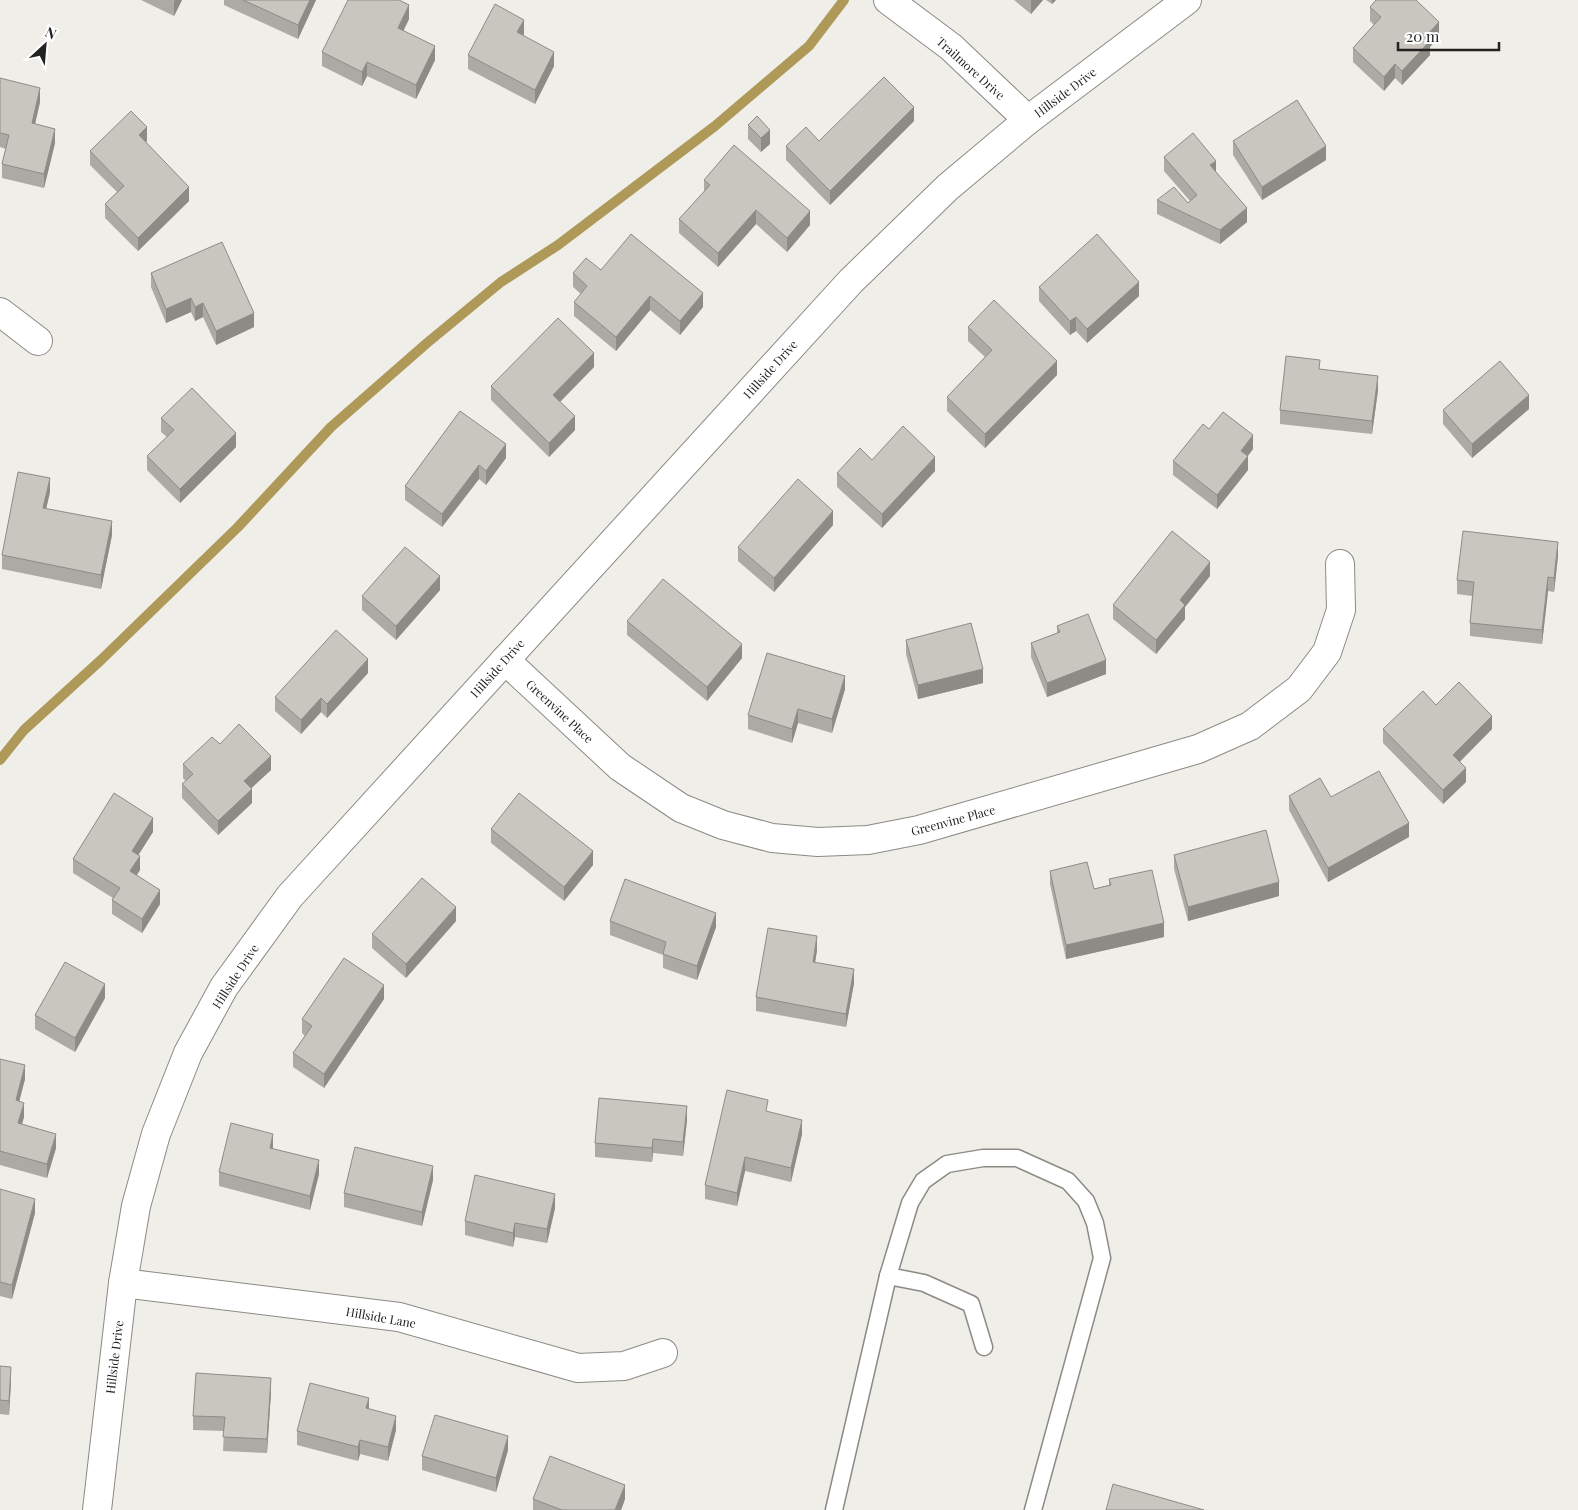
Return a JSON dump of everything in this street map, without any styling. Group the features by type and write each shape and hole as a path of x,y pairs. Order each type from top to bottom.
{"street":[{"name":"Trailmore Drive","path":"888,0 951,47 1028,120"},
{"name":"Hillside Drive","path":"97,1510 123,1283 136,1206 156,1134 188,1053 224,987 290,896 851,281 948,187 1028,120 1188,0"},
{"path":"0,312 38,341"},
{"name":"Greenvine Place","path":"505,660 620,768 681,808 723,825 772,838 818,842 868,840 919,830 1198,749 1250,726 1299,689 1327,652 1341,610 1340,564"},
{"name":"Hillside Lane","path":"123,1283 399,1317 578,1368 624,1366 663,1353"}],"lane":[{"path":"834,1510 888,1276 910,1203 923,1181 947,1164 983,1158 1018,1158 1068,1181 1086,1201 1095,1223 1102,1258 1033,1510"},
{"path":"888,1276 924,1283 971,1304 984,1347"}],"building":[{"path":"243,0 310,0 298,25"},
{"path":"348,0 399,0 409,5 398,28 435,46 416,85 367,62 362,72 322,52"},
{"path":"1376,0 1416,0 1439,22 1425,37 1430,41 1402,71 1395,64 1384,77 1353,48 1381,17 1370,7"},
{"path":"495,4 524,20 517,32 554,52 535,90 468,55"},
{"path":"884,77 914,107 830,191 786,146 806,127 819,141"},
{"path":"0,78 40,88 32,123 55,129 44,174 2,164 9,135 0,133"},
{"path":"1297,100 1326,146 1262,187 1233,141"},
{"path":"131,111 147,127 139,135 189,187 138,238 105,204 124,186 90,151"},
{"path":"757,116 770,130 761,138 748,125"},
{"path":"1193,133 1216,161 1210,165 1247,208 1220,230 1157,200 1174,187 1188,203 1197,195 1164,157"},
{"path":"734,145 810,211 787,238 756,210 718,253 679,219 710,185 704,180"},
{"path":"631,234 703,293 680,321 650,296 616,337 574,302 587,286 573,273 586,258 601,270"},
{"path":"1097,234 1139,282 1087,329 1076,317 1070,321 1039,287"},
{"path":"222,242 254,313 216,331 203,303 195,307 191,298 166,309 151,273"},
{"path":"994,300 1057,361 985,434 947,397 992,350 968,327"},
{"path":"558,318 594,353 553,395 575,416 549,443 491,386"},
{"path":"1286,356 1320,360 1319,369 1378,376 1372,421 1280,410"},
{"path":"1500,361 1529,395 1472,444 1443,410"},
{"path":"192,388 236,433 180,489 147,456 174,430 161,418"},
{"path":"460,411 506,444 486,471 479,465 442,514 405,486"},
{"path":"1223,412 1253,435 1241,451 1248,456 1217,495 1173,461 1203,424 1209,429"},
{"path":"903,426 935,457 882,514 837,473 860,448 872,460"},
{"path":"18,472 50,478 43,508 112,521 101,575 2,555"},
{"path":"798,479 833,511 774,578 738,547"},
{"path":"1172,531 1210,562 1180,600 1185,605 1156,640 1113,605"},
{"path":"1463,531 1558,542 1554,578 1548,577 1542,630 1470,623 1474,582 1457,580"},
{"path":"405,547 440,576 396,626 362,596"},
{"path":"663,579 742,644 707,687 627,621"},
{"path":"1088,614 1106,660 1047,683 1031,643 1060,632 1057,626"},
{"path":"971,623 983,669 918,685 906,640"},
{"path":"336,630 368,659 327,704 321,698 301,720 275,697"},
{"path":"767,653 845,676 832,719 798,709 792,729 748,715"},
{"path":"1459,682 1492,716 1453,755 1466,768 1443,790 1383,729 1423,691 1436,705"},
{"path":"239,724 271,756 244,781 252,789 218,821 182,784 193,774 183,764 212,737 220,744"},
{"path":"1379,771 1409,823 1328,868 1289,796 1320,778 1331,797"},
{"path":"114,793 153,818 132,851 140,856 130,871 160,890 142,919 112,900 120,888 73,859"},
{"path":"519,793 593,851 564,887 491,829"},
{"path":"1266,830 1279,882 1188,907 1174,855"},
{"path":"1087,862 1094,889 1111,885 1109,879 1152,870 1164,923 1066,945 1050,871"},
{"path":"422,878 456,907 406,964 372,934"},
{"path":"625,879 716,913 697,966 663,954 666,942 610,921"},
{"path":"768,928 817,936 813,962 854,969 846,1014 756,997"},
{"path":"344,958 384,985 324,1074 293,1053 312,1026 302,1019"},
{"path":"65,962 105,984 75,1038 35,1015"},
{"path":"0,1059 25,1065 16,1100 24,1103 18,1123 56,1134 47,1164 0,1151"},
{"path":"727,1090 768,1100 766,1111 802,1120 791,1168 745,1157 737,1193 705,1185"},
{"path":"599,1098 687,1106 683,1142 653,1139 652,1148 595,1143"},
{"path":"231,1123 273,1134 270,1148 319,1160 310,1196 219,1172"},
{"path":"355,1147 433,1166 422,1212 344,1193"},
{"path":"475,1175 555,1194 547,1229 515,1223 513,1233 465,1221"},
{"path":"0,1189 35,1199 12,1285 0,1282"},
{"path":"0,1366 11,1367 9,1401 0,1400"},
{"path":"196,1373 271,1378 267,1439 223,1437 225,1417 193,1416"},
{"path":"310,1383 369,1398 366,1408 396,1416 388,1447 360,1440 358,1447 297,1431"},
{"path":"435,1415 508,1436 496,1478 422,1456"},
{"path":"550,1456 625,1485 615,1510 562,1510 533,1499"},
{"path":"1113,1484 1204,1510 1106,1510"}],"waterway":[{"path":"0,760 24,730 101,660 238,527 331,427 427,343 501,282 558,245 715,126 809,46 844,0"}]}
